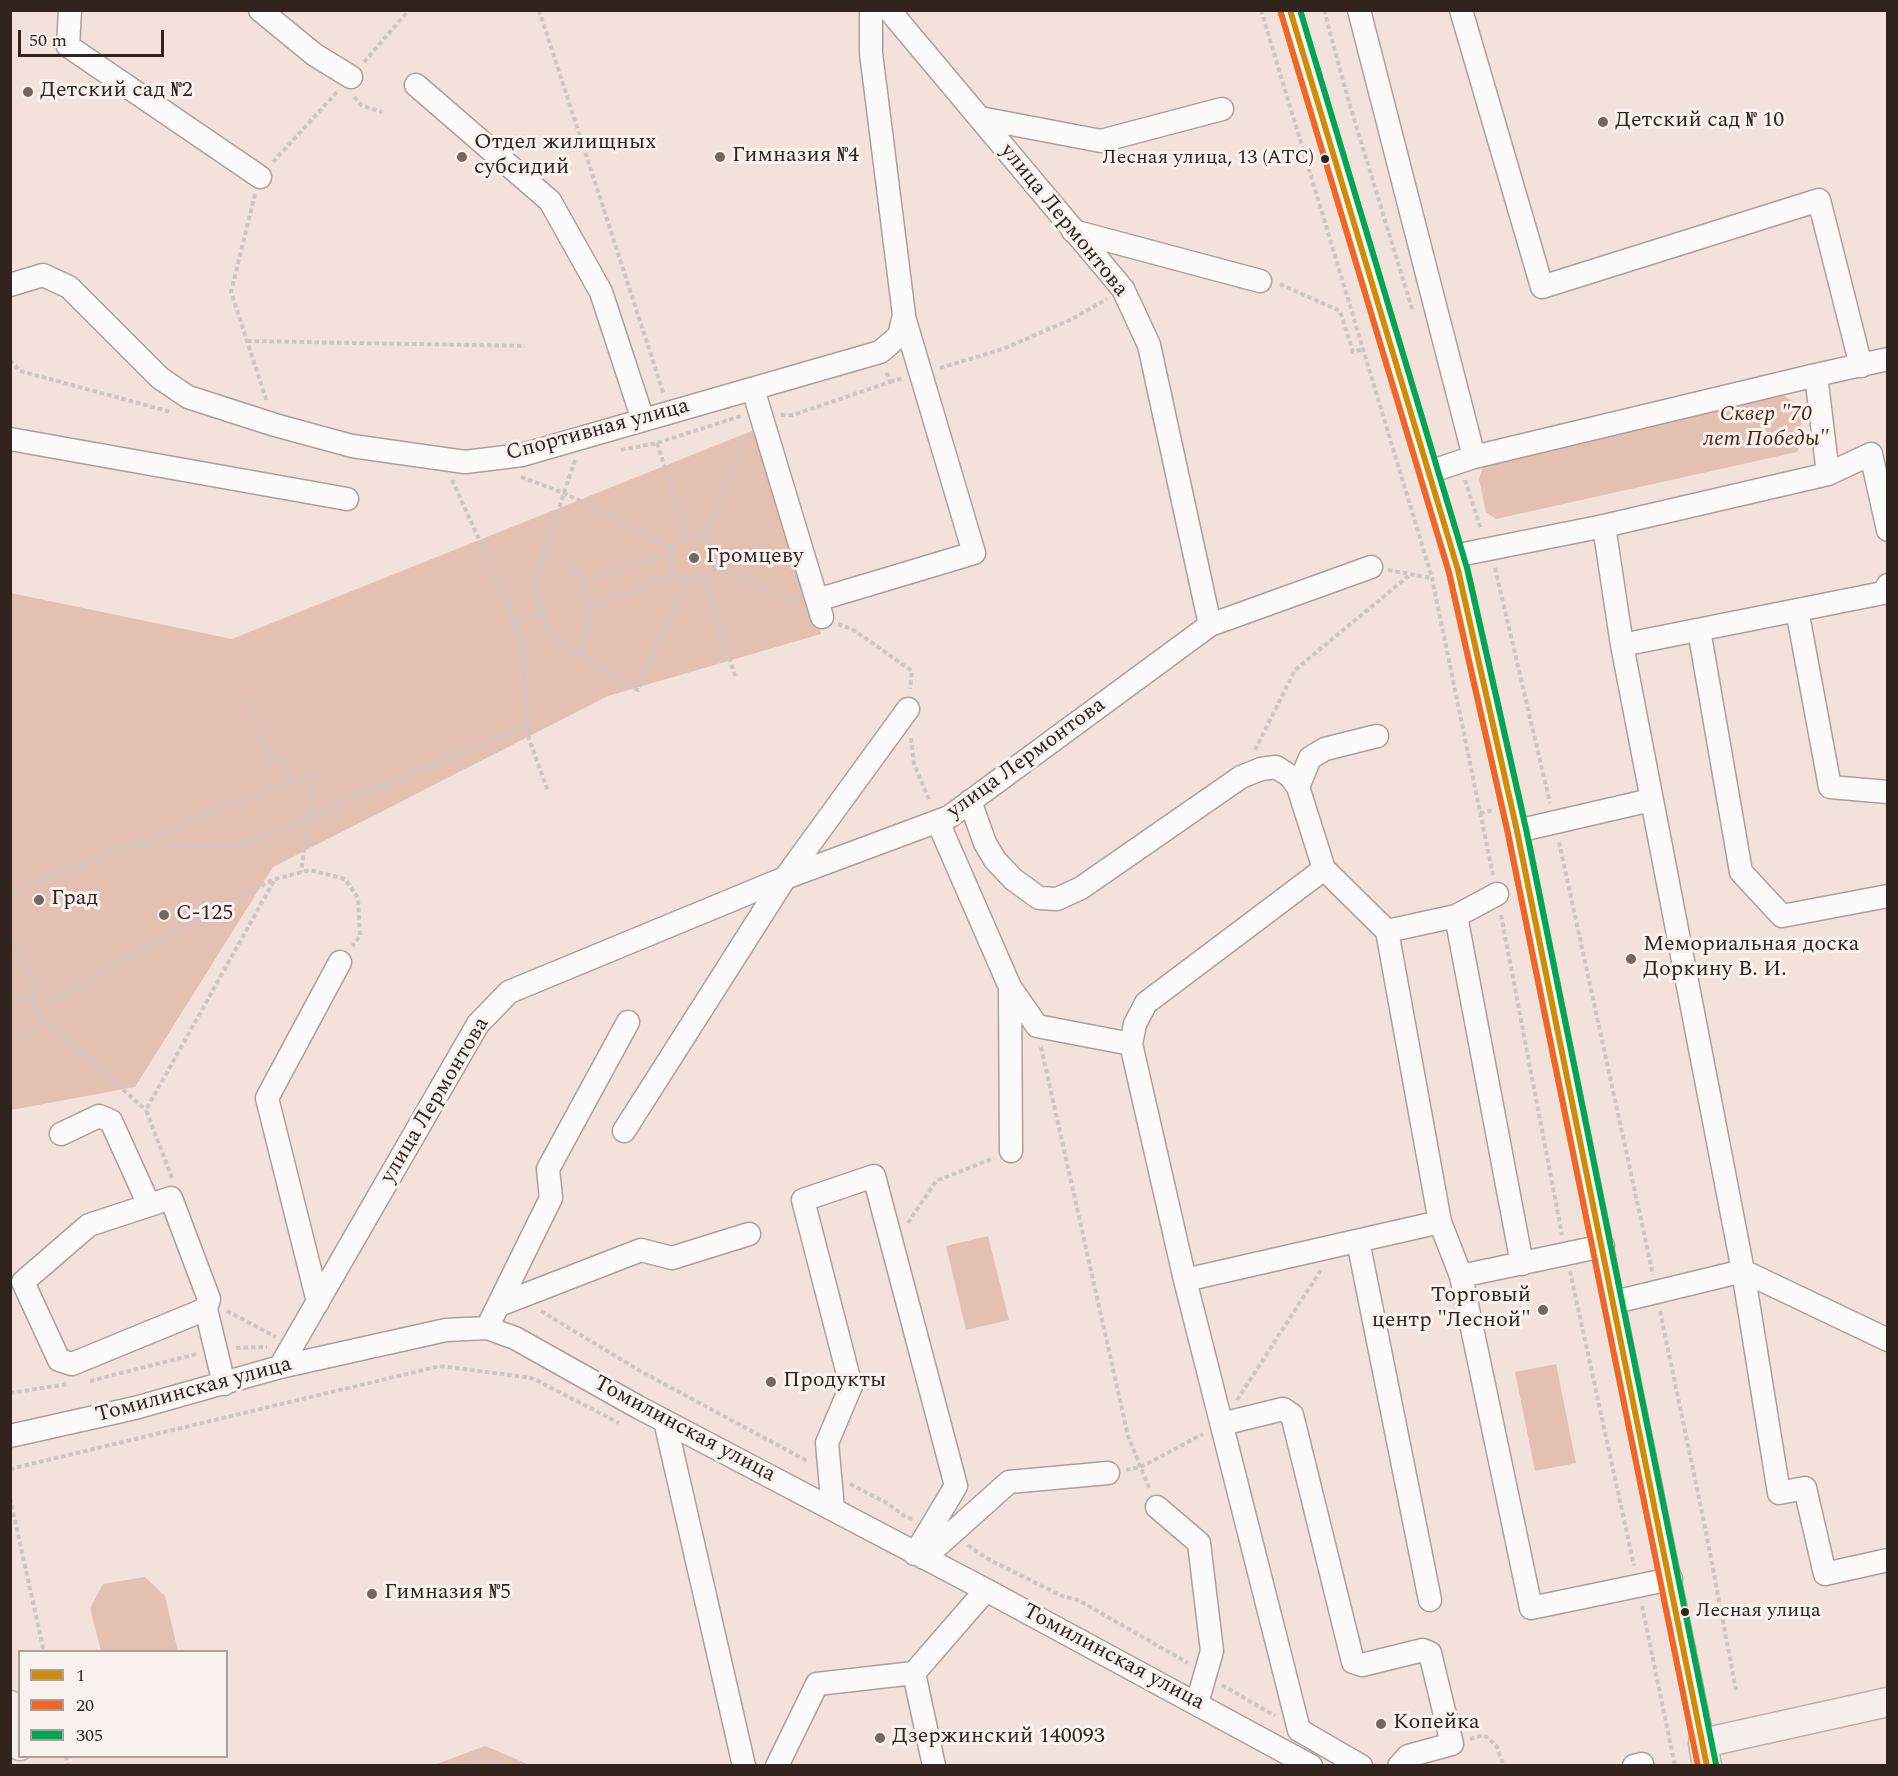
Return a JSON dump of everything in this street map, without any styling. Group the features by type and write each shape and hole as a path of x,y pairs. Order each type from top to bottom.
{"main road":[{"path":"1705,1754 1887,1702"},
{"path":"10,1705 18,1738"}],"street":[{"path":"70,10 69,46 260,177"},
{"path":"260,10 347,81"},
{"path":"753,389 819,609 974,553 904,315 871,53 871,10"},
{"name":"улица Лермонтова","path":"280,1367 478,1024 509,992 785,878 949,817 1210,625 1149,345 1123,289 890,10"},
{"path":"1290,10 1454,556 1517,831 1615,1302 1705,1754"},
{"path":"1461,10 1542,287 1819,200 1861,366"},
{"path":"1360,11 1474,457"},
{"path":"416,85 550,201 601,292 643,420"},
{"path":"980,118 1101,141 1222,109"},
{"path":"1073,231 1260,281"},
{"name":"Спортивная улица","path":"10,285 43,275 69,287 160,378 188,397 275,425 352,446 465,462 522,455 880,352 899,336 904,315"},
{"path":"1429,472 1474,457 1887,359"},
{"path":"1816,375 1828,474"},
{"path":"10,439 347,498"},
{"path":"1454,556 1604,526 1828,474 1879,453 1887,530"},
{"path":"1604,526 1622,645 1743,1271 1779,1494 1805,1488 1825,1574 1887,1560"},
{"path":"1210,625 1371,567"},
{"path":"1622,645 1883,593 1887,585"},
{"path":"1797,610 1830,787 1887,792"},
{"path":"1699,630 1741,872 1782,916 1887,896"},
{"path":"624,1131 785,878 908,709"},
{"path":"1298,787 1310,758 1325,749 1377,736"},
{"path":"970,801 985,843 995,860 1013,879 1040,898 1057,899 1081,888 1241,777 1261,769 1276,767 1290,776 1298,787 1324,869 1387,931 1440,1222 1461,1276 1531,1608 1671,1579"},
{"path":"1517,831 1552,811 1651,800"},
{"path":"938,822 1010,987 1037,1026 1131,1044"},
{"path":"1324,869 1146,1003 1135,1024 1131,1044 1185,1280 1299,1730 1361,1766"},
{"path":"1387,931 1456,916 1497,894"},
{"path":"1456,916 1522,1264"},
{"path":"318,1302 267,1098 340,962"},
{"path":"1010,987 1011,1151"},
{"path":"487,1328 509,1301 551,1198 548,1169 628,1022"},
{"path":"61,1134 99,1116 111,1121 149,1205"},
{"path":"833,1509 827,1443 851,1386 803,1200 874,1176 956,1486 942,1528"},
{"path":"212,1308 72,1364 58,1360 23,1282 88,1225 171,1198 212,1308 214,1350 224,1384"},
{"path":"1185,1280 1440,1222"},
{"path":"509,1301 641,1250 672,1258 749,1234"},
{"path":"1347,1243 1430,1600"},
{"path":"1461,1276 1603,1246"},
{"path":"1615,1302 1743,1271 1887,1340"},
{"name":"Томилинская улица","path":"10,1436 135,1408 280,1367 446,1330 487,1328 516,1338 665,1421 986,1590 1311,1766"},
{"path":"1222,1424 1283,1409 1292,1415 1353,1662 1362,1665 1423,1650 1430,1653 1452,1744 1408,1756 1399,1766"},
{"path":"665,1421 744,1766"},
{"path":"919,1556 942,1528 1009,1482 1108,1473"},
{"path":"1158,1507 1199,1543 1212,1651 1197,1703"},
{"path":"777,1766 817,1684 914,1672 986,1590"},
{"path":"914,1672 934,1766"}],"path":[{"path":"275,425 231,292 260,177 409,10"},
{"path":"539,10 670,413"},
{"path":"1261,10 1432,578 1497,894 1566,1254 1675,1766"},
{"path":"347,81 362,105 382,112"},
{"path":"1260,281 1282,285 1340,311 1353,352 1363,349"},
{"path":"890,382 1003,349 1070,320 1123,289"},
{"path":"247,341 525,346"},
{"path":"746,414 748,422"},
{"path":"704,537 750,429"},
{"path":"579,438 564,493 533,585 552,639 638,690 685,581"},
{"path":"657,443 687,535"},
{"path":"442,457 506,596 514,620 521,643 529,739 548,791"},
{"path":"514,475 564,493 672,547"},
{"path":"687,535 704,537 715,550 716,566 704,579 685,581 671,567 672,547 687,535"},
{"path":"544,552 568,564 582,581 588,606 588,621 580,656"},
{"path":"582,581 670,554"},
{"path":"716,566 819,609 912,671 908,709 914,764 938,822"},
{"path":"1371,567 1432,578"},
{"path":"588,606 676,574"},
{"path":"1241,777 1294,670 1410,574"},
{"path":"704,579 735,676"},
{"path":"514,620 542,611"},
{"path":"249,702 272,762"},
{"path":"131,845 243,845 529,724"},
{"path":"266,764 281,758 291,782"},
{"path":"10,893 315,772 311,816 301,872"},
{"path":"1480,813 1497,810"},
{"path":"1552,811 1657,1293 1736,1690"},
{"path":"37,1007 275,879 310,870 345,879 358,898 360,936 340,962"},
{"path":"146,1110 275,879"},
{"path":"10,932 34,983 33,1001"},
{"path":"10,997 19,995 33,1001 39,1015 35,1030 28,1036 10,1037"},
{"path":"39,1015 146,1110 176,1186"},
{"path":"1037,1026 1128,1436 1158,1507"},
{"path":"893,1245 936,1181 1011,1151"},
{"path":"1108,1473 1141,1467 1222,1424 1347,1243"},
{"path":"509,1301 887,1503 907,1518 942,1528 986,1558 1062,1596 1078,1600 1154,1641 1269,1712"},
{"path":"212,1308 292,1346"},
{"path":"84,1382 214,1350 292,1346"},
{"path":"10,1469 440,1366 532,1378 620,1423"},
{"path":"10,1394 74,1383"},
{"path":"10,1498 44,1650"},
{"path":"1484,1736 1496,1745 1504,1766"},
{"path":"456,1766 484,1756 506,1766"}],"green space":[{"name":"Сквер \"70 лет Победы\"","path":"1783,395 1798,405 1804,438 1797,452 1496,519 1486,512 1479,479 1484,463"},
{"path":"757,429 821,634 608,696 273,867 135,1087 11,1110 11,593 232,639"},
{"path":"988,1236 1009,1320 966,1330 946,1246"},
{"path":"1556,1364 1576,1463 1535,1471 1515,1372"},
{"path":"145,1577 165,1596 178,1650 101,1650 90,1608 103,1584"},
{"path":"485,1746 530,1765 434,1765"}],"transit line":[{"name":"1","path":"1290,10 1458,570 1517,831 1707,1766"},
{"name":"305","path":"1300,10 1467,568 1526,829 1716,1764"},
{"name":"20","path":"1281,13 1449,572 1508,833 1698,1766"}],"place":[{"name":"Детский сад №2","path":"28,92"},
{"name":"Детский сад № 10","path":"1603,122"},
{"name":"Отдел жилищных субсидий","path":"462,157"},
{"name":"Гимназия №4","path":"720,157"},
{"name":"Лесная улица, 13 (АТС)","path":"1325,159"},
{"name":"Громцеву","path":"694,558"},
{"name":"Град","path":"39,900"},
{"name":"С-125","path":"164,915"},
{"name":"Мемориальная доска Доркину В. И.","path":"1631,959"},
{"name":"Торговый центр \"Лесной\"","path":"1543,1310"},
{"name":"Продукты","path":"771,1382"},
{"name":"Гимназия №5","path":"372,1594"},
{"name":"Лесная улица","path":"1685,1612"},
{"name":"Копейка","path":"1381,1724"},
{"name":"Дзержинский 140093","path":"880,1738"}]}
